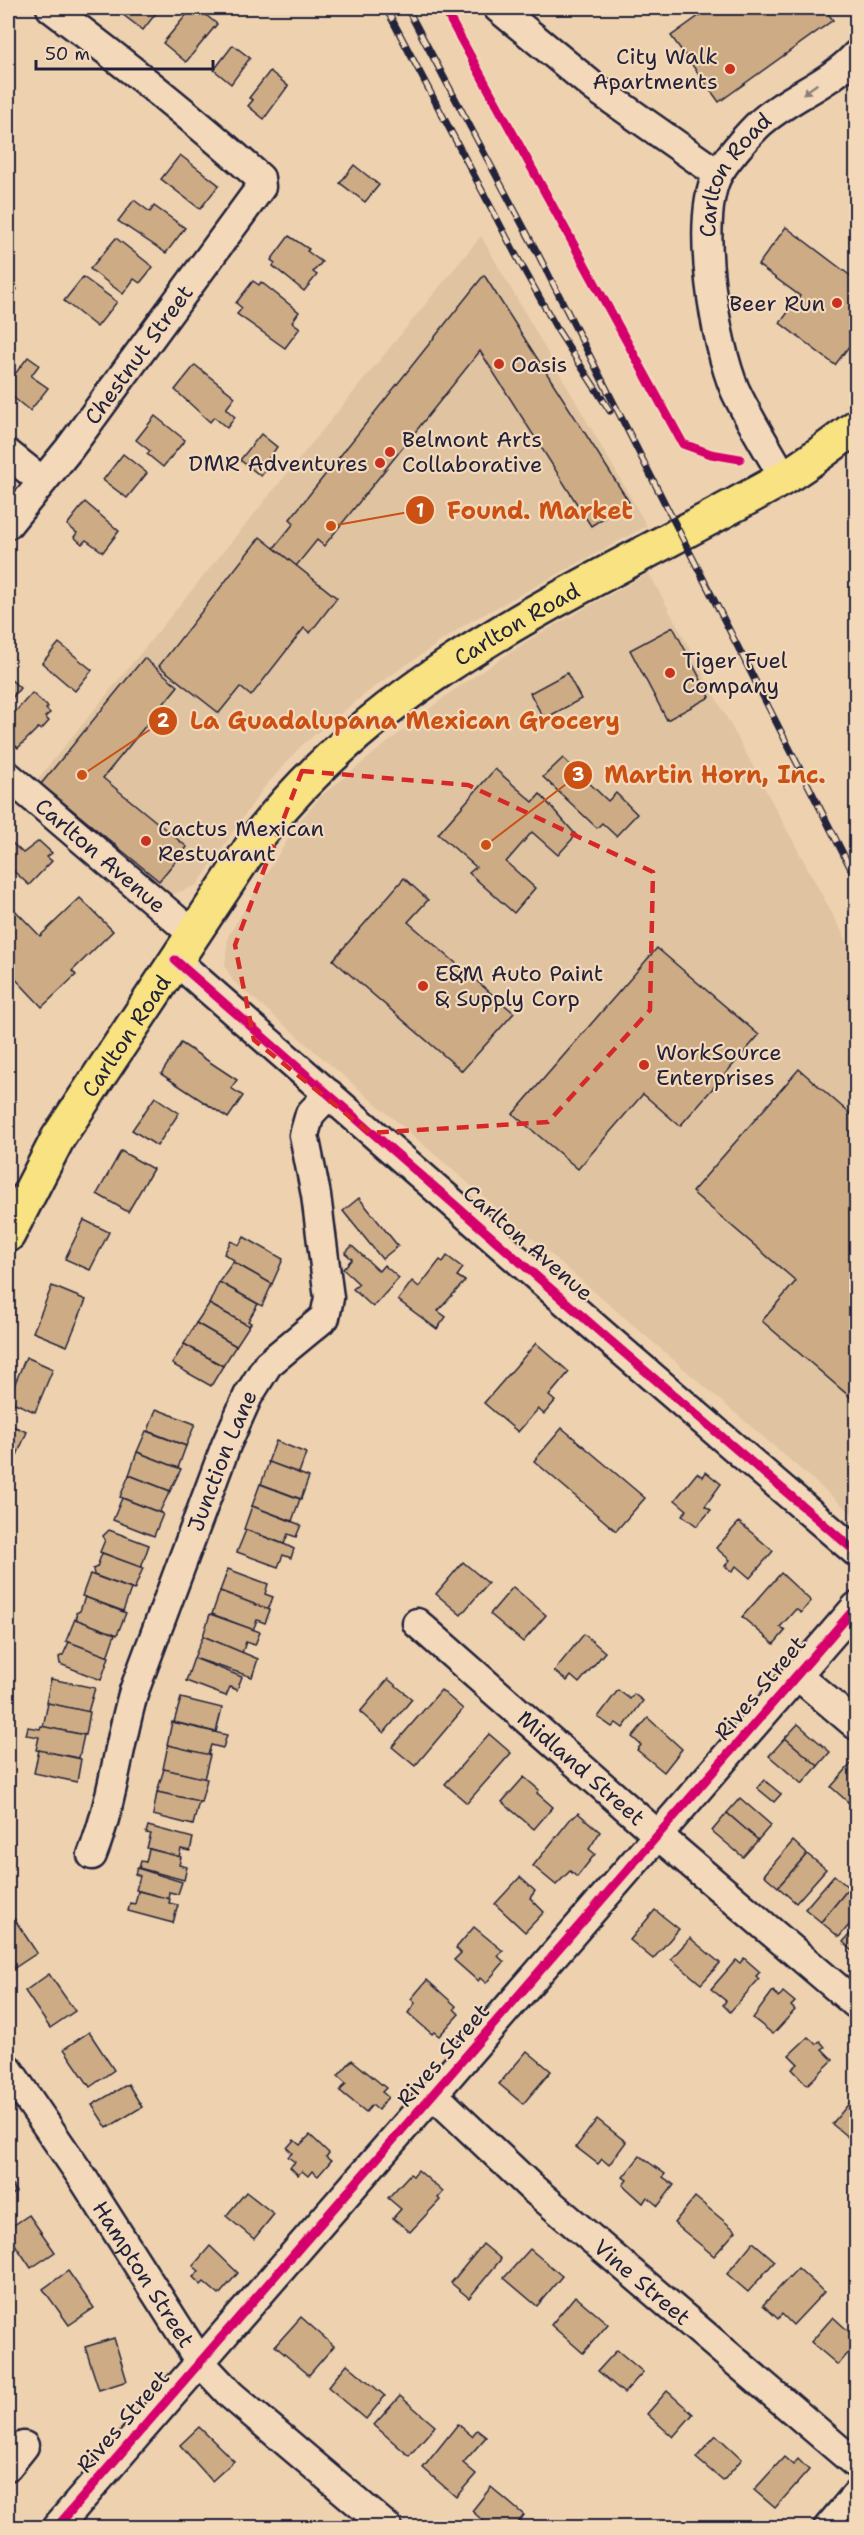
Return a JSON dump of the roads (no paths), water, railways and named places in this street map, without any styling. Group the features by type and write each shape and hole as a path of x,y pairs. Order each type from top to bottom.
{"main road":[{"path":"784,478 856,427"},
{"name":"Carlton Road","path":"8,1235 57,1138 260,834 295,791 334,752 382,712 460,658 540,608 784,478"}],"street":[{"name":"Chestnut Street","path":"8,524 69,449 261,187 260,178 119,58 51,8"},
{"path":"498,8 594,87 718,174"},
{"name":"Carlton Road","path":"784,478 735,389 720,336 711,281 708,226 710,200 718,174 758,125 850,62 856,54"},
{"path":"8,454 42,481"},
{"name":"Carlton Avenue","path":"8,776 184,947 329,1094 624,1353 856,1552"},
{"name":"Junction Lane","path":"92,1855 105,1821 123,1726 134,1691 226,1445 248,1396 268,1364 325,1317 329,1298 316,1195 304,1135 310,1114 329,1094"},
{"name":"Rives Street","path":"56,2528 856,1607"},
{"name":"Midland Street","path":"417,1623 659,1836 856,2004"},
{"path":"796,1674 856,1725"},
{"name":"Hampton Street","path":"8,2068 84,2180 200,2362 231,2395 388,2528"},
{"name":"Vine Street","path":"434,2095 531,2187 856,2464"},
{"path":"828,2528 856,2495"}],"railway":[{"path":"386,8 557,329 610,411"},
{"path":"407,8 539,256 856,879"}],"place":[{"name":"City Walk Apartments","path":"730,69"},
{"name":"Beer Run","path":"837,303"},
{"name":"Oasis","path":"499,364"},
{"name":"Belmont Arts Collaborative","path":"390,452"},
{"name":"DMR Adventures","path":"380,463"},
{"name":"Found. Market","path":"331,526"},
{"name":"Tiger Fuel Company","path":"670,673"},
{"name":"La Guadalupana Mexican Grocery","path":"82,775"},
{"name":"Cactus Mexican Restuarant","path":"146,841"},
{"name":"Martin Horn, Inc.","path":"486,845"},
{"name":"E&M Auto Paint & Supply Corp","path":"423,986"},
{"name":"WorkSource Enterprises","path":"644,1065"}]}
